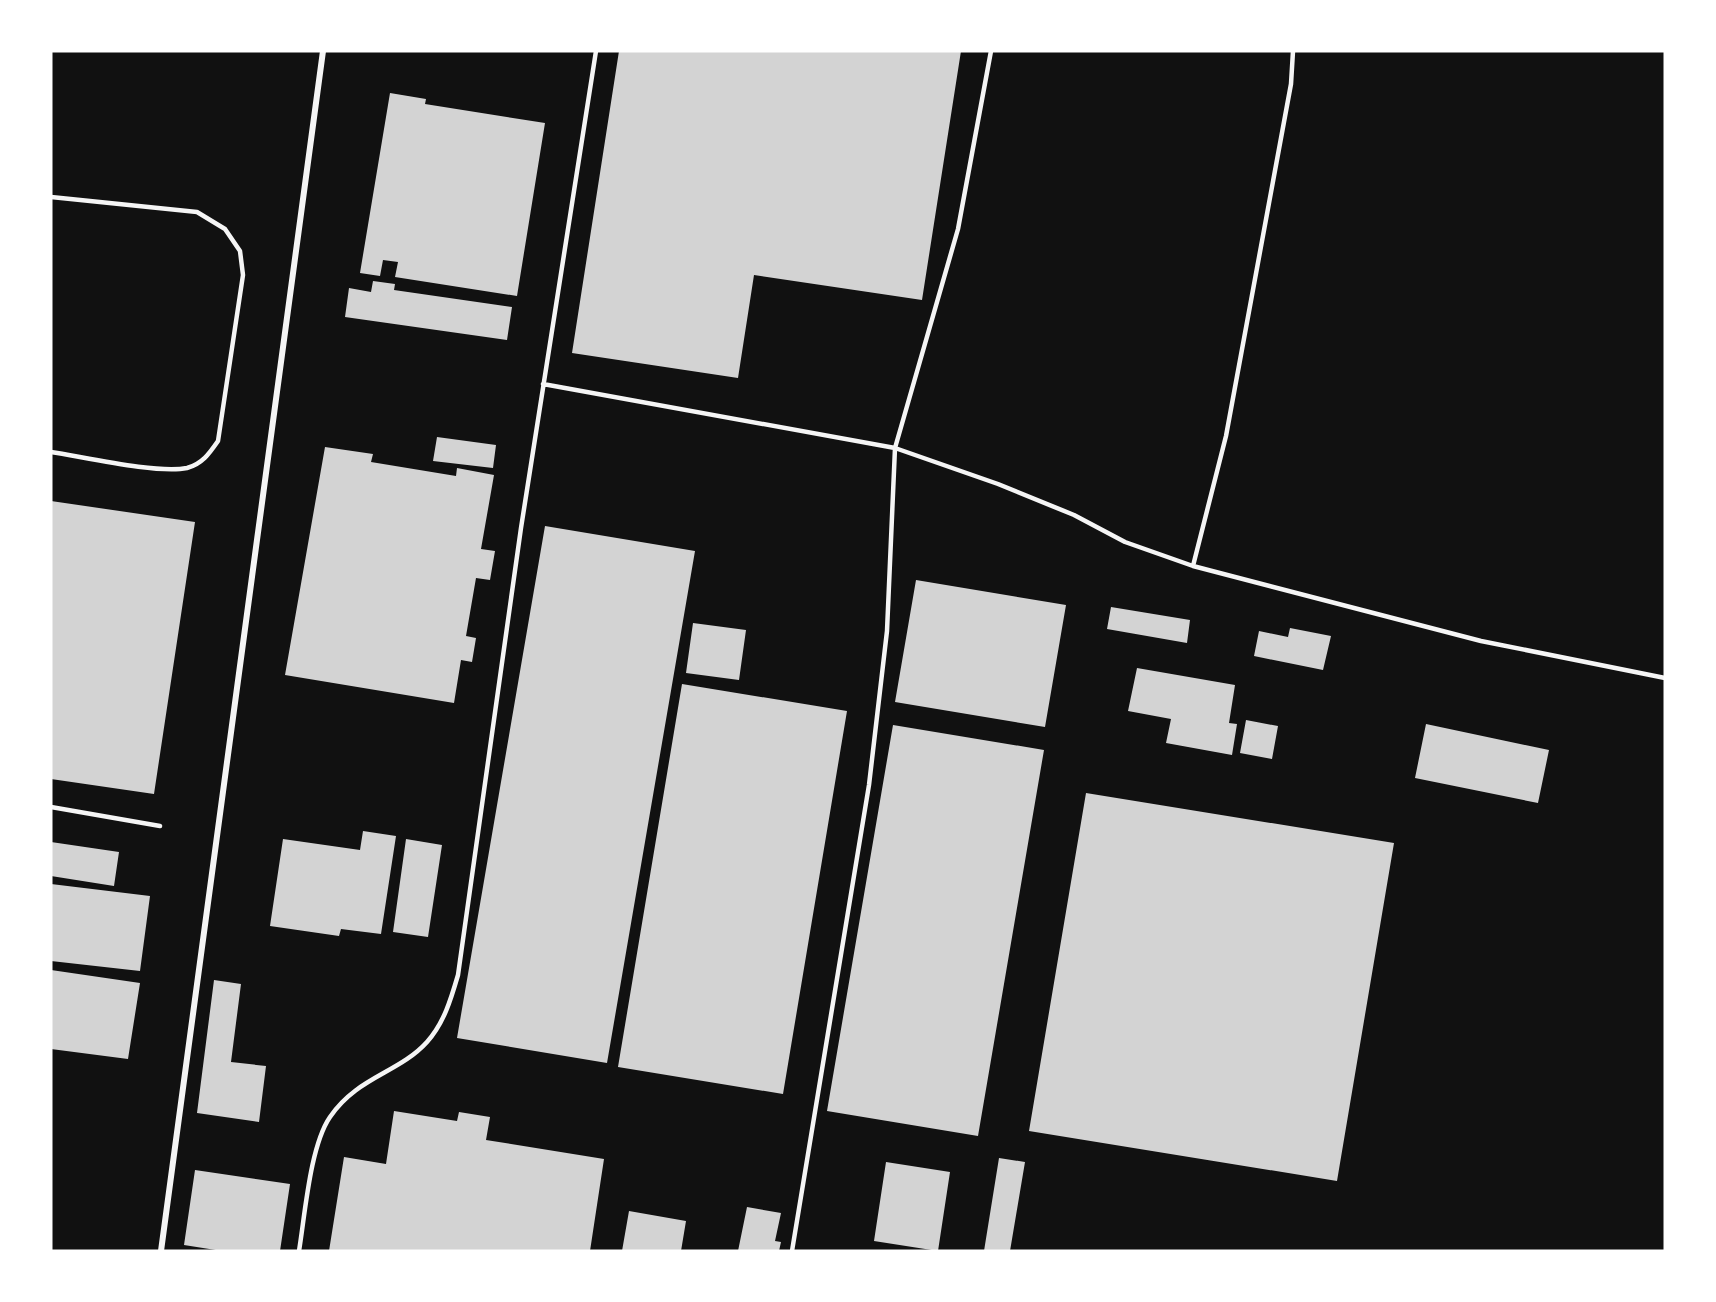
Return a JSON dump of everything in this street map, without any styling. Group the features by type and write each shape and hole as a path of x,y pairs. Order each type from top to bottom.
{"street":[{"path":"161,1251 323,51"}],"lane":[{"path":"299,1251 319,1138 330,1117 353,1091 403,1061 427,1042 448,1009 458,975 543,384 596,51"},
{"path":"792,1251 869,785 887,631 895,448 958,229 991,51"},
{"path":"1193,566 1226,435 1253,296 1291,84 1293,51"},
{"path":"51,197 197,212 225,229 240,251 243,275 218,441 206,459 187,468 162,469 51,452"},
{"path":"543,384 895,448 998,484 1074,515 1125,542 1193,566 1480,641 1665,678"},
{"path":"51,807 160,826"}],"building":[{"path":"619,51 961,51 922,300 754,275 738,378 572,353"},
{"path":"390,93 426,99 425,104 545,123 517,296 395,277 398,262 383,260 380,276 360,273"},
{"path":"373,281 395,284 394,290 512,307 507,340 345,317 349,288 371,292"},
{"path":"437,437 496,445 493,468 433,461"},
{"path":"325,447 373,454 371,462 456,476 457,468 494,475 481,549 495,551 490,580 476,578 466,636 476,638 472,662 461,660 454,703 285,675"},
{"path":"51,501 195,522 154,794 51,779"},
{"path":"545,526 695,551 607,1063 457,1038"},
{"path":"916,580 1066,605 1045,727 895,702"},
{"path":"1111,607 1190,620 1187,643 1107,629"},
{"path":"693,623 746,630 739,680 686,673"},
{"path":"1290,628 1331,636 1323,670 1254,656 1259,631 1288,637"},
{"path":"1137,668 1235,685 1229,723 1237,724 1232,755 1166,743 1171,719 1128,711"},
{"path":"682,684 847,711 783,1094 618,1067"},
{"path":"1246,720 1278,726 1272,759 1240,753"},
{"path":"1426,724 1549,750 1538,803 1415,778"},
{"path":"893,725 1044,750 978,1136 827,1111"},
{"path":"1086,793 1394,843 1337,1181 1029,1131"},
{"path":"363,831 396,836 381,934 341,929 339,936 270,926 283,839 360,850"},
{"path":"406,839 442,845 428,937 393,932"},
{"path":"51,842 119,852 114,886 51,876"},
{"path":"51,884 150,896 140,971 51,961"},
{"path":"51,970 140,983 128,1059 51,1049"},
{"path":"214,980 241,984 231,1062 266,1066 259,1122 197,1113"},
{"path":"394,1111 457,1121 459,1112 490,1117 486,1140 604,1159 590,1251 329,1251 344,1157 386,1164"},
{"path":"999,1158 1025,1162 1010,1251 984,1251"},
{"path":"886,1162 950,1172 938,1251 874,1241"},
{"path":"195,1170 290,1184 280,1251 222,1251 184,1245"},
{"path":"747,1207 781,1213 775,1241 781,1242 779,1251 738,1251"},
{"path":"629,1211 686,1221 681,1251 622,1251"}]}
